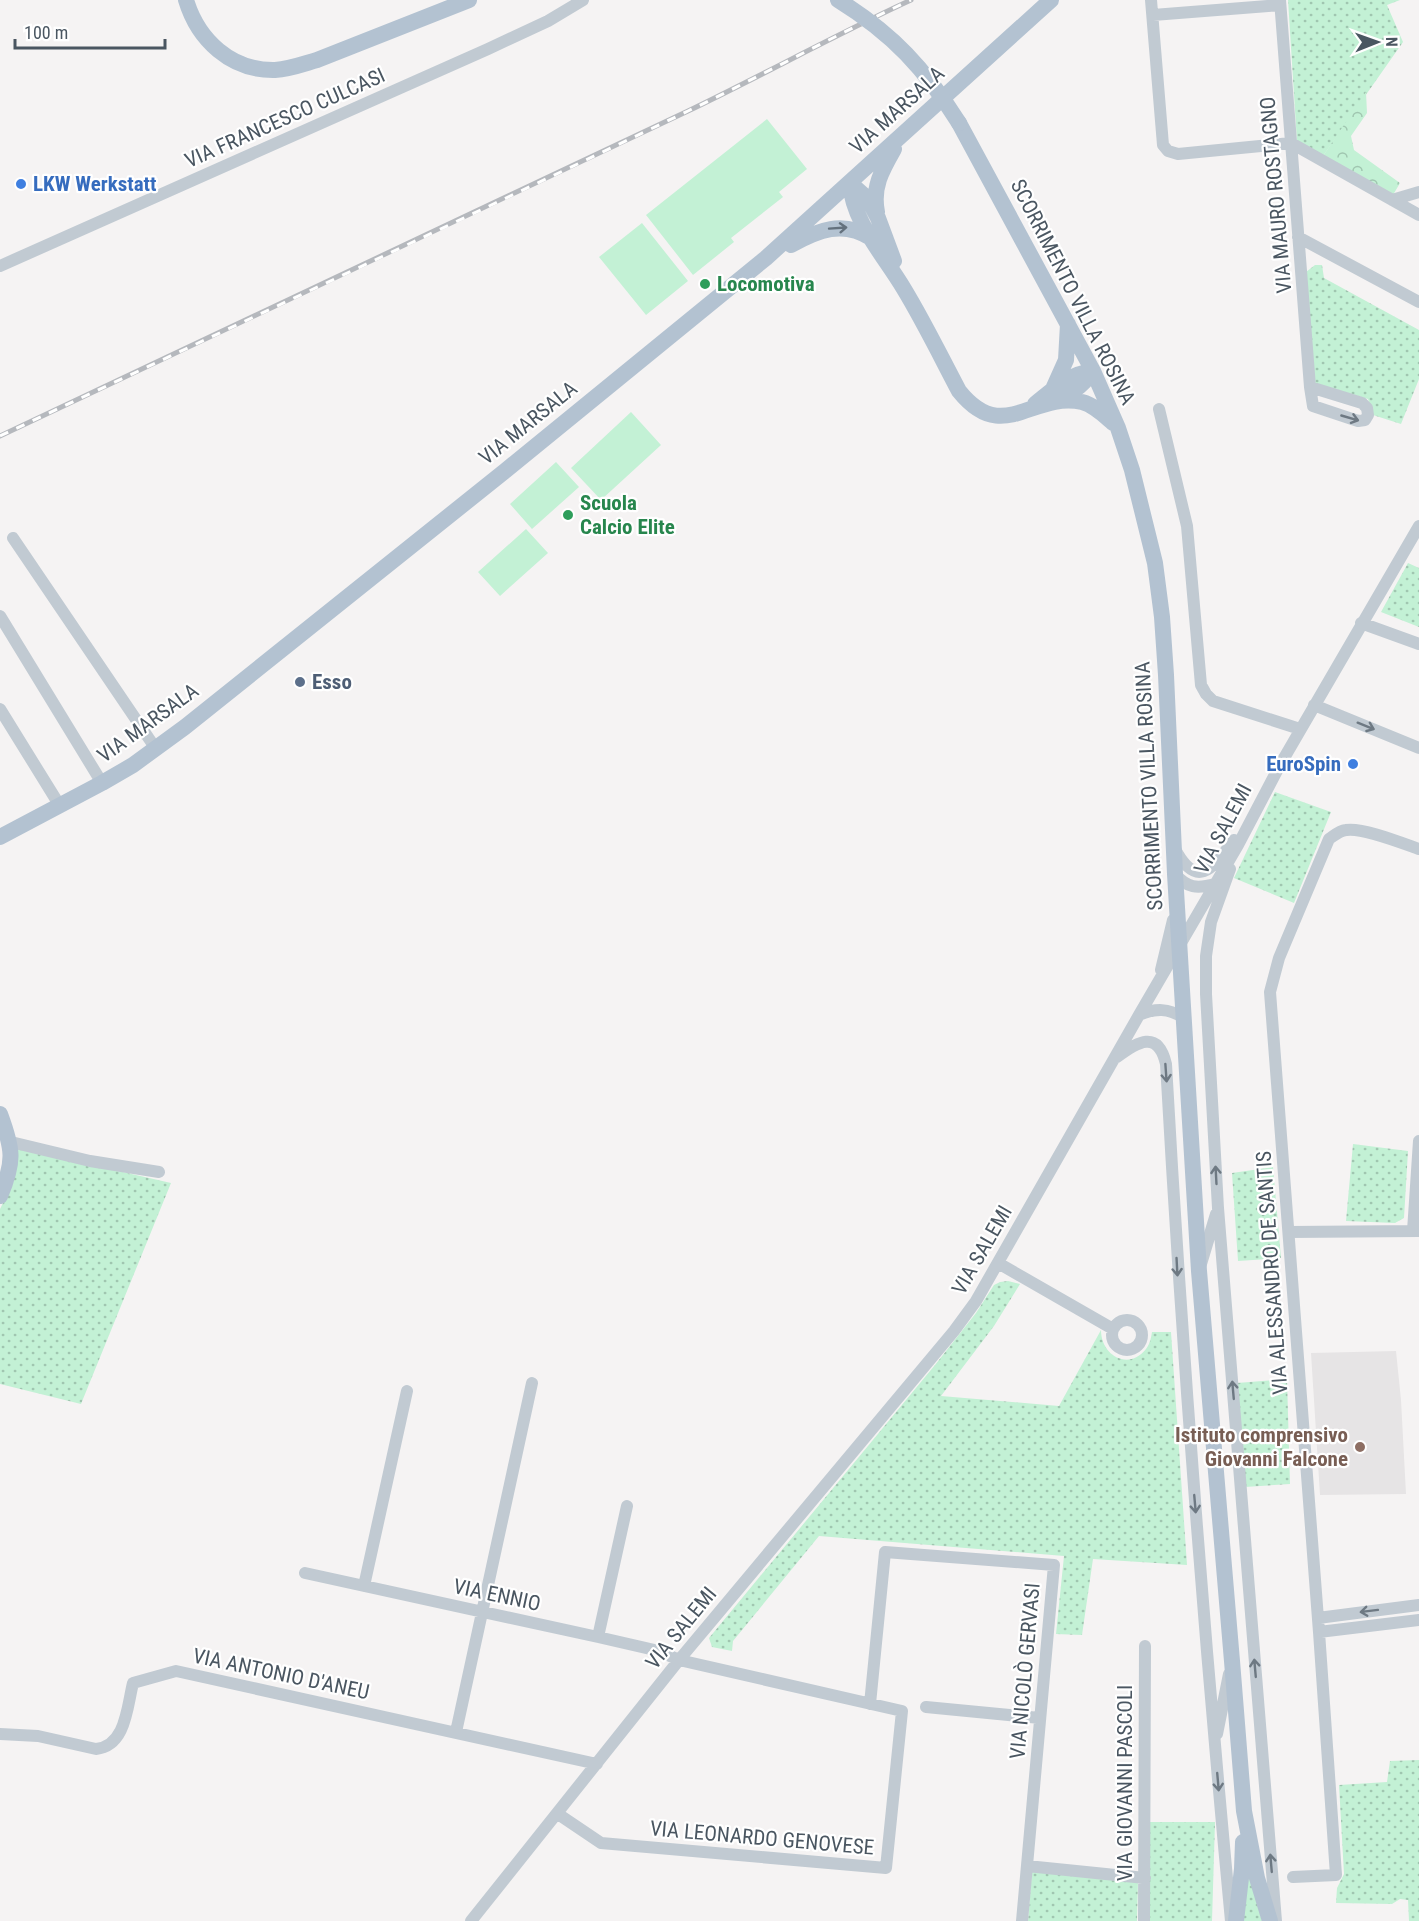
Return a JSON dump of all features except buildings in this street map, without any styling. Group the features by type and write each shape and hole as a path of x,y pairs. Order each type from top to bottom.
{"main road":[{"path":"186,0 191,16 200,32 226,57 241,64 274,70 317,60 469,0"},
{"name":"SCORRIMENTO VILLA ROSINA","path":"838,0 863,15 909,55 941,94 959,123 1093,371 1118,428 1132,470 1155,563 1166,675 1175,881 1199,1271 1244,1811"},
{"name":"VIA MARSALA","path":"0,837 102,783 156,749 496,478 766,258 1051,0"},
{"path":"878,218 875,200 876,183 901,137"},
{"path":"850,183 868,199 878,218 904,290"},
{"path":"850,183 851,197 857,214 904,290 959,391 968,402 993,415 1018,414 1056,395 1066,379 1080,372 1093,371"},
{"path":"766,258 805,237 828,229 847,227 871,238"},
{"path":"1056,395 1066,360 1068,323"},
{"path":"1056,395 1084,402 1098,410 1118,428"},
{"path":"0,1114 10,1143 11,1158 7,1179 0,1196"},
{"path":"1236,1921 1242,1869 1244,1811"},
{"path":"1244,1811 1257,1878 1270,1921"}],"street":[{"name":"VIA FRANCESCO CULCASI","path":"0,266 538,26 583,0"},
{"path":"1151,0 1163,145 1168,151 1178,154 1291,143 1419,215"},
{"path":"1153,15 1280,2"},
{"name":"VIA MAURO ROSTAGNO","path":"1280,2 1310,387"},
{"path":"1392,200 1419,192"},
{"path":"1298,237 1419,302"},
{"path":"1159,410 1187,526 1201,685 1213,701 1300,729"},
{"name":"VIA SALEMI","path":"471,1921 679,1660 954,1331 976,1301 1238,845 1300,729 1419,526"},
{"path":"13,538 156,749"},
{"path":"0,616 102,783"},
{"path":"1361,623 1419,644"},
{"path":"1314,705 1419,748"},
{"path":"0,709 60,806"},
{"path":"1174,847 1186,868 1193,872 1203,871 1217,861 1250,820"},
{"name":"VIA ALESSANDRO DE SANTIS","path":"1293,1877 1336,1875 1320,1632 1270,992 1279,958 1329,839 1337,833 1358,830 1419,849"},
{"path":"1238,845 1211,922 1206,956 1206,994 1218,1208 1276,1921"},
{"path":"1153,991 1168,947 1175,881 1196,888 1215,884"},
{"path":"1139,1015 1156,1009 1166,1009 1184,1018"},
{"path":"1113,1060 1135,1044 1145,1041 1155,1044 1163,1051 1166,1064 1179,1304 1231,1921"},
{"path":"1289,1232 1416,1231 1419,1141"},
{"path":"10,1143 90,1161 159,1172"},
{"path":"1199,1271 1218,1208"},
{"path":"998,1263 1113,1329"},
{"path":"456,1732 532,1383"},
{"path":"364,1586 407,1391"},
{"path":"598,1637 627,1506"},
{"name":"VIA NICOLÒ GERVASI","path":"870,1704 885,1552 1054,1565 1022,1921"},
{"name":"VIA ENNIO","path":"305,1573 659,1651 679,1660 902,1711"},
{"path":"1318,1618 1419,1605"},
{"path":"1320,1632 1419,1620"},
{"name":"VIA GIOVANNI PASCOLI","path":"1144,1921 1145,1646"},
{"path":"1215,1748 1232,1661"},
{"name":"VIA ANTONIO D'ANEU","path":"0,1734 38,1736 96,1749 105,1748 116,1741 121,1733 133,1683 176,1671 597,1764"},
{"path":"926,1707 1040,1718"},
{"name":"VIA LEONARDO GENOVESE","path":"558,1814 601,1843 886,1868 902,1711"},
{"path":"1027,1866 1145,1878"}],"shaded area":[{"name":"Istituto comprensivo Giovanni Falcone","path":"1396,1351 1406,1494 1320,1495 1311,1353"}],"green space":[{"path":"1288,0 1400,0 1387,5 1403,42 1323,156 1297,142"},
{"path":"1366,92 1367,113 1351,136 1354,150 1400,183 1393,195 1323,156"},
{"path":"767,119 807,169 779,192 783,197 731,238 734,242 693,275 646,215"},
{"path":"642,223 688,281 646,315 599,257"},
{"path":"1315,265 1322,265 1324,278 1419,330 1419,379 1401,424 1373,415 1368,399 1314,383 1306,272"},
{"path":"631,412 661,445 601,500 571,468"},
{"path":"556,462 579,487 532,529 510,504"},
{"path":"526,529 548,553 500,596 478,572"},
{"path":"1408,563 1419,568 1419,627 1381,612"},
{"path":"1275,792 1331,812 1294,903 1234,878"},
{"path":"1353,1144 1408,1151 1404,1218 1395,1223 1346,1221"},
{"path":"18,1148 171,1183 81,1404 0,1384 0,1209 13,1183"},
{"path":"1273,1167 1281,1258 1238,1261 1232,1173"},
{"path":"1008,1281 1020,1284 994,1326 941,1396 1059,1406 1101,1330 1106,1347 1111,1353 1124,1360 1139,1356 1146,1349 1152,1332 1171,1332 1187,1565 1093,1559 1082,1635 1056,1634 1064,1556 819,1536 733,1641 732,1651 712,1647 709,1638 935,1365 976,1313 994,1285"},
{"path":"1287,1379 1290,1484 1245,1487 1237,1383"},
{"path":"1419,1760 1419,1921 1409,1921 1408,1900 1400,1899 1392,1904 1336,1903 1337,1888 1344,1874 1339,1785 1387,1782 1390,1761"},
{"path":"1150,1822 1215,1822 1212,1921 1148,1921"},
{"path":"1248,1866 1262,1921 1243,1921"},
{"path":"1032,1871 1138,1880 1137,1921 1028,1921"}],"railway":[{"path":"0,436 602,152 911,0"}],"place":[{"name":"LKW Werkstatt","path":"21,184"},
{"name":"Locomotiva","path":"705,284"},
{"name":"Scuola Calcio Elite","path":"568,515"},
{"name":"Esso","path":"300,682"},
{"name":"EuroSpin","path":"1353,764"},
{"name":"Istituto comprensivo Giovanni Falcone","path":"1360,1447"}]}
